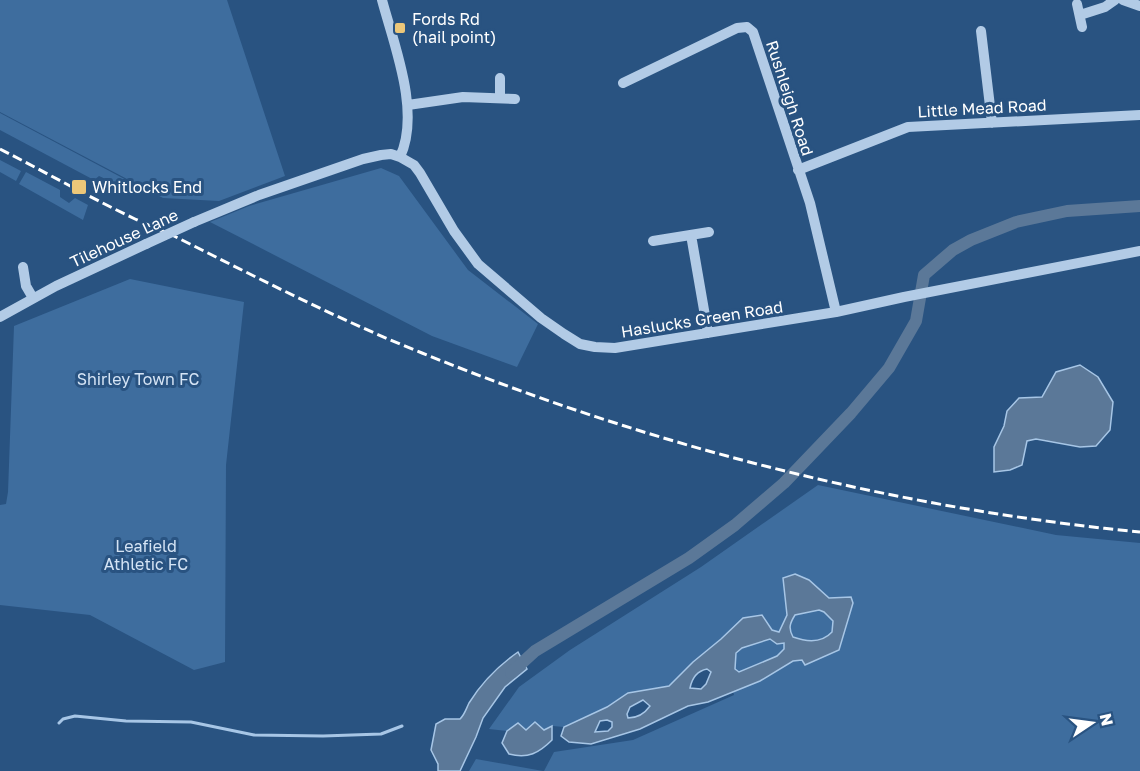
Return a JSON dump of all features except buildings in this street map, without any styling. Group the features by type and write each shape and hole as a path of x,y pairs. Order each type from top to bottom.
{"street":[{"path":"382,0 408,105 406,145 400,157"},
{"path":"1082,27 1078,9 1105,7 1115,0"},
{"path":"1123,0 1140,6"},
{"name":"Rushleigh Road","path":"623,83 737,28 747,27 753,32 810,203 836,312"},
{"path":"981,31 992,123"},
{"path":"500,78 500,98"},
{"path":"408,105 463,97 515,99"},
{"name":"Little Mead Road","path":"798,170 908,128 1140,115"},
{"name":"Tilehouse Lane","path":"0,316 146,244 259,195 363,159 391,154 400,157"},
{"name":"Haslucks Green Road","path":"400,157 414,165 420,173 454,231 478,264 541,318 580,344 595,347 615,348 836,312 1140,251"},
{"path":"652,241 709,232"},
{"path":"691,235 708,333"},
{"path":"23,267 26,286 33,298"}],"green space":[{"path":"0,0 227,0 285,176 219,201 163,198 0,112"},
{"path":"0,113 148,191 112,182 99,176 94,180 0,130"},
{"path":"0,160 21,171 16,181 0,172"},
{"path":"381,168 399,176 468,270 538,324 517,367 432,336 210,222 249,206"},
{"path":"26,172 60,190 60,197 69,203 75,198 88,205 83,220 19,184"},
{"path":"130,279 244,302 226,465 225,662 194,670 90,615 0,605 0,505 6,504 8,492 14,326"},
{"path":"818,485 1056,535 1140,543 1140,771 544,771 554,752 633,740 734,695 722,640 669,686 628,693 607,707 564,727 553,726 544,730 526,730 518,723 507,731 489,729 519,687 570,650 701,567"},
{"path":"476,759 543,771 469,771"}],"shaded area":[{"path":"1080,365 1098,377 1113,402 1110,430 1096,446 1080,447 1036,439 1027,441 1022,465 1010,470 994,472 994,447 1004,426 1007,411 1019,398 1042,397 1056,372"},
{"path":"795,574 809,580 829,598 851,597 853,603 839,650 805,665 802,660 793,661 760,681 708,702 688,706 640,729 591,744 569,742 561,736 564,727 607,707 628,693 669,686 743,618 762,615 772,630 779,632 787,615 783,578","holes":["819,610 824,612 833,621 832,632 824,638 814,640 793,637 790,626 795,615","770,639 777,644 784,643 784,649 777,656 739,672 735,669 736,653 742,648","707,669 711,672 706,684 701,689 690,688 692,681 700,671","643,700 650,706 638,716 628,718 630,707","600,721 612,722 612,727 608,731 595,732"]},
{"path":"518,652 527,669 505,687 483,718 460,771 438,771 438,764 431,750 436,724 445,719 460,719 485,681"},
{"path":"535,722 544,730 552,726 552,740 533,754 522,756 509,754 502,743 507,731 518,723 526,730"}],"waterway":[{"path":"511,673 535,651 689,558 735,525 784,483 851,413 889,368 916,321 924,275 953,250 971,240 1016,222 1067,211 1140,206"},
{"path":"59,723 63,719 75,716 126,721 191,722 254,735 323,736 381,734 402,726"}],"railway":[{"path":"0,149 118,211 359,326 422,353 596,417 774,468 865,489 956,507 1140,532"}],"place":[{"name":"Fords Rd (hail point)","path":"400,28"},
{"name":"Whitlocks End","path":"79,187"}],"park label":[{"name":"Shirley Town FC","path":"138,379"},
{"name":"Leafield Athletic FC","path":"146,555"}]}
